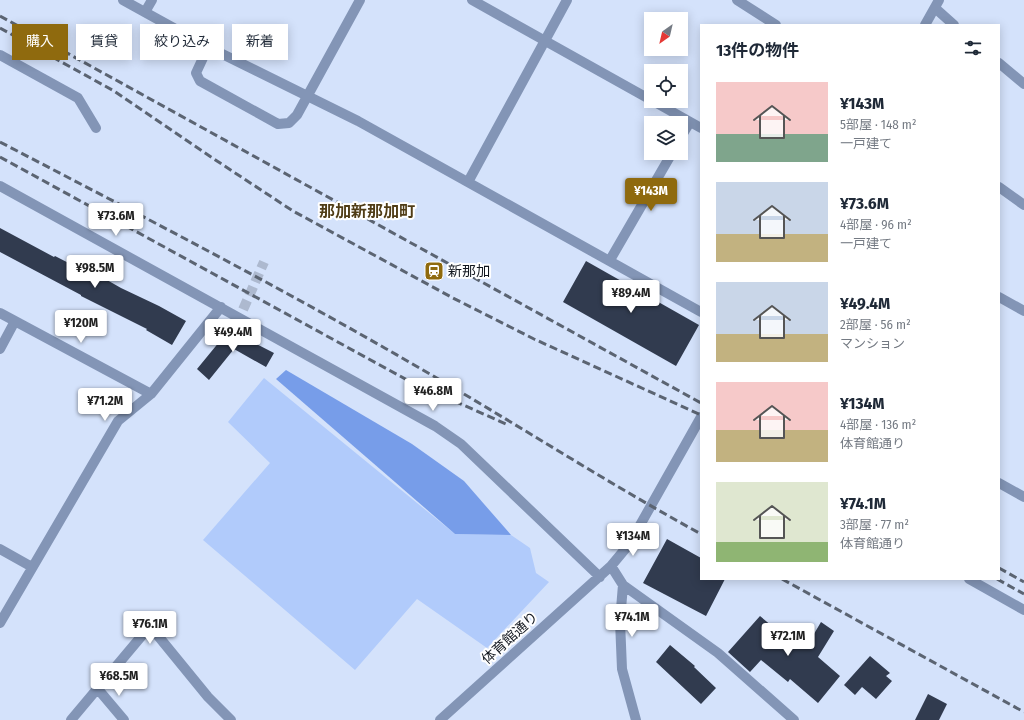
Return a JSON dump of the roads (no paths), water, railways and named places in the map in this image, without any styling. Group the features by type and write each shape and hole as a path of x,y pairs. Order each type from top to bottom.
{"street":[{"path":"123,0 167,24"},
{"path":"145,12 152,0"},
{"path":"202,60 196,73 200,82 278,124 288,123 297,116 360,0"},
{"path":"472,0 644,96"},
{"path":"468,182 567,0"},
{"path":"737,0 774,24"},
{"path":"926,24 937,4 953,24"},
{"path":"0,55 78,98 96,128"},
{"path":"224,55 358,121 700,311"},
{"path":"1000,64 1024,84"},
{"path":"666,108 700,127"},
{"path":"610,260 668,160"},
{"path":"0,186 435,426 461,444 600,578"},
{"path":"1000,188 1024,205"},
{"path":"1000,298 1024,311"},
{"path":"0,623 118,420 151,394 221,307"},
{"path":"0,313 151,394"},
{"path":"0,349 15,321"},
{"name":"体育館通り","path":"440,720 600,578 611,566 635,534 699,423"},
{"path":"1000,484 1024,497"},
{"path":"0,549 32,568"},
{"path":"611,566 623,585 718,653 794,720"},
{"path":"971,580 1024,610"},
{"path":"623,585 620,621 622,669 636,720"},
{"path":"71,720 150,626 208,697 231,720"},
{"path":"97,688 124,720"}],"tunnel":[{"path":"231,337 264,262"}],"railway":[{"path":"0,16 700,402"},
{"path":"0,28 114,91 293,211 453,298 534,339 700,415"},
{"path":"0,142 210,252 365,337 700,533"},
{"path":"0,157 409,381 506,424"},
{"path":"1000,569 1024,582"},
{"path":"784,580 1024,712"},
{"path":"999,580 1024,594"}],"place":[{"name":"新那加","path":"434,271"}],"district":[{"name":"那加新那加町","path":"367,211"}]}
